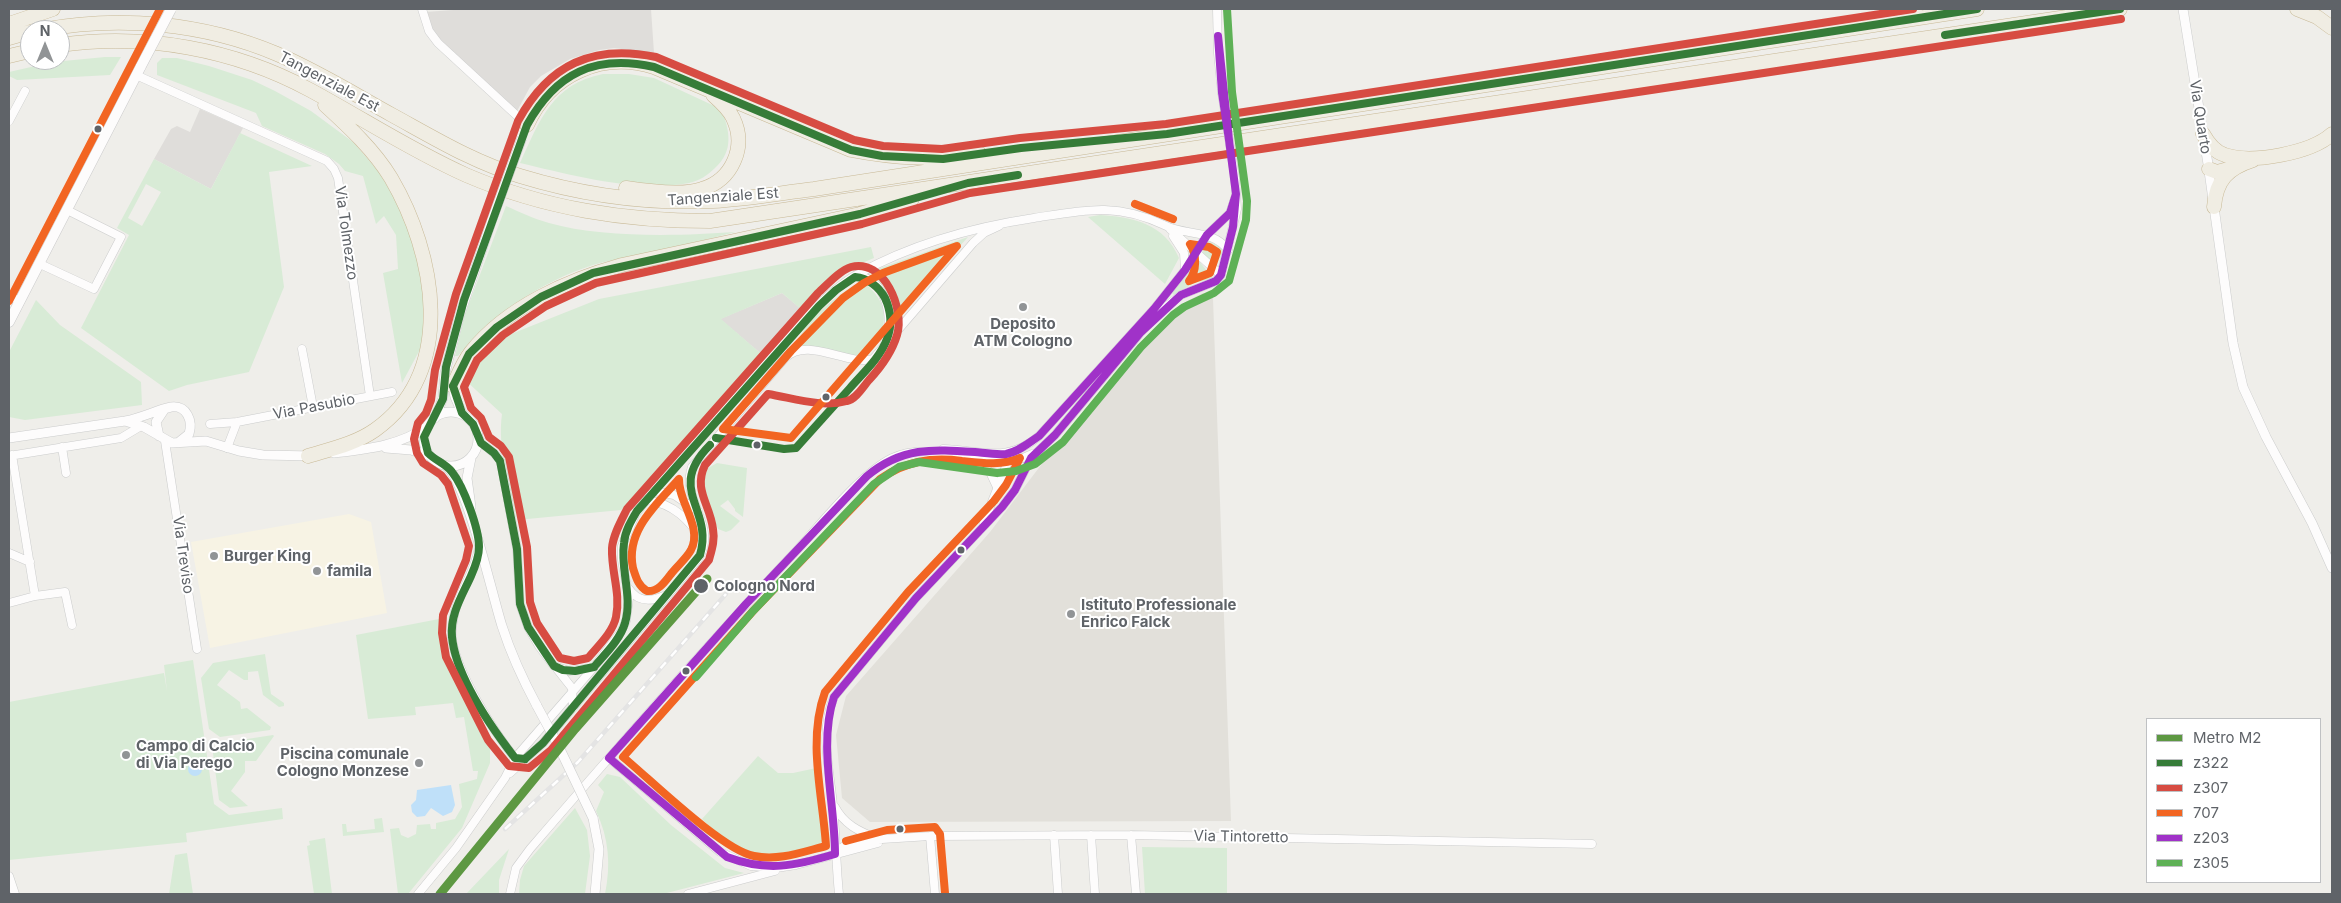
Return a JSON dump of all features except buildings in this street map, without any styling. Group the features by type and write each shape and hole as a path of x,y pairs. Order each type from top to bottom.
{"highway":[{"path":"9,24 53,9"},
{"path":"1784,40 1861,19 1915,9"},
{"path":"527,125 541,100 563,80 582,69 602,63 635,61 654,67 822,140 851,150 882,156 914,159 943,158 1021,148 1168,134 1977,9"},
{"path":"453,386 469,354 497,327 541,297 593,273 860,214 968,183 2120,9"},
{"path":"2297,9 2318,17 2332,28"},
{"name":"Tangenziale Est","path":"70,26 90,24 142,24 191,30 244,43 275,53 298,64 468,156 519,176 575,190 656,201 714,201 814,189 1168,134"},
{"name":"Tangenziale Est","path":"70,45 97,42 129,42 187,48 256,66 308,89 466,175 524,197 563,208 604,216 646,220 710,221 968,183"},
{"path":"308,89 351,129 392,178 418,238 428,272 432,306 430,330 422,366 416,381 399,407 382,424 359,439 308,456"},
{"path":"536,180 634,190 687,192 711,186 731,169 737,153 738,138 734,119 726,107 707,90"},
{"path":"2203,134 2213,148 2225,155"},
{"path":"2269,156 2225,155 2217,158 2208,167 2221,172 2269,156 2310,148 2332,134"},
{"path":"2214,207 2218,185 2224,175 2234,167"}],"main road":[{"path":"9,322 171,9"}],"street":[{"path":"379,448 408,438 428,426 435,418 443,398 445,373 465,297 527,125 438,43 429,31 422,9"},
{"path":"839,894 833,804 825,731 827,716 834,697 916,598 1002,507 1015,490 1034,453 1055,435 1141,332 1167,306 1182,295 1216,281 1221,275 1237,209 1237,192 1222,93 1218,53 1217,9"},
{"name":"Via Quarto","path":"2183,9 2217,225 2233,343 2243,387 2266,437 2312,523 2332,568"},
{"name":"Via Tolmezzo","path":"138,71 326,161 334,169 338,178 370,396"},
{"path":"9,121 26,91"},
{"path":"982,526 1010,461 1018,451 1039,436 1147,316 1185,270 1207,235 1230,213 1237,192"},
{"path":"418,894 456,848 505,778 515,758 594,667 624,627 628,604 628,587 622,558 623,540 632,519 790,337 825,300 852,278 879,264 984,226 1089,209 1112,209 1136,214 1182,232 1207,235 1222,241 1228,250"},
{"path":"40,264 94,289 121,237 66,210"},
{"path":"505,778 543,743 632,640 665,596 699,557 704,541 704,526 689,483 695,461 787,356 794,352 806,350 862,360 876,357 979,237 1008,222"},
{"path":"1166,226 1221,275"},
{"path":"1166,226 1184,253 1185,270"},
{"path":"852,278 862,278 874,284 888,308 888,334 876,357"},
{"path":"9,296 20,301"},
{"path":"302,349 313,407"},
{"path":"450,357 453,386 463,415 473,424 481,443 498,457 501,463 517,549 522,613 536,642 573,690 573,708"},
{"name":"Via Pasubio","path":"210,424 237,422 392,392"},
{"path":"11,437 144,418 172,407 180,408 187,413 191,420 191,427 185,439 178,442"},
{"path":"162,438 156,422 164,410"},
{"path":"435,418 448,412 463,415"},
{"path":"125,421 141,426 162,438 178,442 206,441 263,456 308,456 379,448 411,450 431,457 445,466 457,479 475,529"},
{"path":"227,448 237,422"},
{"path":"35,596 10,455 121,438 141,426"},
{"path":"428,426 424,442 431,457"},
{"path":"191,427 206,441"},
{"path":"478,437 477,448 471,458 467,478 479,545 504,631 537,706 593,818 599,848 595,894"},
{"name":"Via Treviso","path":"162,438 170,460 198,649"},
{"name":"Via Treviso","path":"170,460 178,442"},
{"path":"62,447 66,473"},
{"path":"510,894 513,875 524,856 746,604 867,476 892,458 907,452 930,449 998,454 1018,451"},
{"path":"907,452 931,451 972,460 1010,461 1034,453"},
{"path":"998,454 1019,469 1020,479"},
{"path":"445,466 459,465 471,458"},
{"path":"972,460 990,472 998,488"},
{"path":"656,491 674,495 698,511"},
{"path":"647,500 664,503 673,507 687,519 704,541"},
{"path":"479,545 476,563 456,609 452,639 458,661 496,735 515,758 525,759"},
{"path":"9,553 30,562"},
{"path":"628,587 636,597 645,600 665,596"},
{"path":"9,603 35,596 65,592 72,625"},
{"path":"554,666 563,670 575,671 594,667"},
{"name":"Via Tintoretto","path":"609,758 727,857 758,867 776,868 796,865"},
{"name":"Via Tintoretto","path":"833,804 840,817 851,826 880,840"},
{"path":"1091,835 1095,894"},
{"path":"1131,835 1136,894"},
{"name":"Via Tintoretto","path":"835,854 844,846 854,843 930,836 1131,835 1592,844"},
{"path":"930,836 935,894"},
{"path":"1054,836 1058,894"},
{"name":"Via Tintoretto","path":"688,894 890,840"},
{"path":"9,876 15,894"}],"shaded area":[{"path":"467,9 651,9 654,53 614,48 599,50 570,59 541,76 530,87 516,113 430,31 425,12"},
{"path":"200,109 243,128 211,189 154,159 171,129 177,126 190,132"},
{"path":"782,293 806,313 766,358 720,319"},
{"name":"Istituto Professionale Enrico Falck","path":"1203,293 1213,298 1231,821 870,822 842,798 836,735 846,696 990,532 1057,444 1164,319 1187,301"},
{"path":"349,514 371,522 387,613 210,648 191,542"}],"green space":[{"path":"121,57 110,75 17,80 9,76 9,72 20,70 70,70 70,60"},
{"path":"162,58 177,58 209,66 252,80 275,91 311,111 353,142 380,173 413,231 426,309 424,342 402,383 383,273 398,269 396,235 384,216 376,224 363,176 345,171 325,154 262,126 256,113 157,75 157,63"},
{"path":"603,74 629,74 654,78 721,109 727,125 729,140 725,155 721,161 712,171 700,179 669,186 648,186 604,181 520,163 534,132 550,106 560,95 571,86"},
{"path":"240,133 312,166 269,172 284,287 249,372 187,385 169,391 81,328 129,235 117,228 154,159 211,189","holes":["146,184 161,192 142,226 128,218"]},
{"path":"506,206 543,221 592,231 641,235 735,232 668,249 599,263 555,280 502,313 471,341 458,356 455,356 465,314"},
{"path":"1100,215 1124,218 1147,224 1165,237 1173,246 1179,258 1165,284 1088,217"},
{"path":"968,237 895,319 883,286 869,272"},
{"path":"1208,241 1221,247 1223,253 1217,262 1210,262 1202,253"},
{"path":"871,247 874,258 863,262 835,279 802,310 782,293 721,319 766,358 631,503 621,510 517,520 501,440 502,414 464,379 478,357 496,340 599,299"},
{"path":"1198,260 1213,278 1194,283 1174,295 1172,293"},
{"path":"854,285 868,286 879,299 883,309 884,318 881,336 871,350 864,354 849,356 805,347 798,342 814,317"},
{"path":"36,300 60,325 141,382 142,405 25,420 9,417 9,352"},
{"path":"717,463 747,468 743,517 735,511 728,500 720,506 740,521 731,530 726,532 718,529 701,488 700,478 703,471"},
{"path":"439,619 452,667 487,738 490,748 490,763 462,828 408,894 398,894 390,829 399,828 401,835 408,838 416,834 417,825 430,824 431,829 436,829 436,823 455,819 462,807 459,784 477,779 478,771 473,771 464,717 456,718 453,703 415,707 416,715 368,719 356,635"},
{"path":"265,654 271,694 284,703 284,706 279,707 263,695 258,671 248,672 248,680 244,680 229,670 217,685 240,702 241,709 247,708 271,727 270,730 220,737 209,729 201,678 213,663"},
{"path":"193,660 214,804 229,815 282,808 283,819 186,833 187,842 9,860 9,702 164,673 167,691 164,665"},
{"path":"273,735 256,761 245,761 245,772 231,791 248,806 230,808 219,800 213,753 221,743"},
{"path":"758,756 778,773 793,773 821,767 826,813 825,830 824,837 818,846 809,852 782,858 754,857 742,854 721,839 702,819"},
{"path":"607,774 620,777 671,825 725,868 744,873 663,894 605,894 608,852 604,831 596,811 604,792 598,785"},
{"path":"575,808 587,830 590,856 585,894 519,894 524,866"},
{"path":"382,818 384,832 343,836 342,824 346,824 347,832 375,829 374,819"},
{"path":"325,838 332,894 314,894 307,846 310,845 309,841"},
{"path":"1142,847 1227,848 1227,894 1145,894"},
{"path":"509,849 499,880 499,894 466,894"},
{"path":"187,853 193,894 169,894 175,855"}],"water":[{"path":"192,762 198,762 202,769 198,776 192,776 188,772 188,766"},
{"path":"451,785 455,805 452,812 443,816 431,808 425,816 417,817 412,812 411,805 416,800 417,790"}],"railway":[{"path":"505,829 578,762 726,594"}],"metro line":[{"name":"M2","path":"440,894 575,729 707,579"}],"transit line":[{"name":"707","path":"9,301 160,9"},
{"name":"z305","path":"696,677 753,611 874,484 899,467 919,462 997,473 1016,471 1035,464 1063,442 1141,347 1173,315 1184,307 1214,293 1229,281 1246,220 1247,201 1232,92 1227,9"},
{"name":"z307","path":"1913,9 1166,124 1020,138 942,149 883,146 854,140 656,57 612,54 593,57 575,63 559,72 544,85 530,101 518,121 456,294 435,370 431,400 426,413 418,423 414,439 417,453 423,463 441,475 448,484 469,546 466,560 443,615 442,633 446,657 488,740 509,766 529,768 551,750 709,560 714,533 701,490 702,474 705,465 768,394 818,403 837,403 853,398 886,359 895,341 899,324 895,300 889,288 873,270 863,266 847,269 818,293 627,509 616,533 612,548 617,591 617,608 614,623 605,639 588,658 574,661 560,658 537,623 530,602 527,547 509,457 501,446 489,437 481,418 471,408 464,387 477,360 503,335 546,306 596,283 862,224 970,193 2121,19"},
{"name":"z322","path":"525,759 515,758 496,732 476,701 460,668 452,637 453,621 457,605 476,562 479,551 478,539 474,519 457,479 450,469 428,453 424,437 443,399 446,367 464,300 527,125 538,107 551,92 564,80 579,72 613,63 654,67 851,150 882,156 943,159 1021,148 1167,134 1977,9"},
{"name":"z322","path":"1945,35 2120,9"},
{"name":"z203","path":"1218,36 1229,140"},
{"name":"z203","path":"1218,36 1222,93 1229,140"},
{"name":"z203","path":"1229,140 1236,194"},
{"name":"z203","path":"1229,140 1236,194"},
{"name":"z322","path":"453,386 469,354 497,327 541,297 593,273 860,214 968,183 1018,175"},
{"name":"z203","path":"1236,194 1233,227 1221,275 1216,281 1181,295 1141,332 1055,435 1031,458 1015,490 1002,507 916,598 834,697 829,715 827,754 835,854 807,862 781,866 755,865 727,857 609,758 746,604 867,476 880,467 905,455 945,450 1006,454 1019,449 1039,436 1154,309 1185,270 1207,235 1230,213 1236,194"},
{"name":"707","path":"1135,204 1173,219"},
{"name":"707","path":"1190,244 1209,247 1217,252 1210,273 1189,281 1194,273 1195,263 1194,253 1190,244"},
{"name":"707","path":"957,246 791,438 723,429 791,351 843,298 864,283 883,273 957,246"},
{"name":"z322","path":"594,667 616,641 625,623 628,603 623,553 624,543 627,530 637,511 819,306 836,290 855,277 869,281 880,290 890,313 890,329 884,346 871,365 796,448 784,449 716,438"},
{"name":"z322","path":"453,386 462,413 473,424 481,443 494,453 500,461 517,549 520,604 528,627 554,666 563,670 575,671 594,667"},
{"name":"z322","path":"525,759 543,743 700,555 703,539 701,524 693,499 691,475 697,461 710,445"},
{"name":"707","path":"1020,458 1006,485 994,501 908,592 825,692 817,730 817,749 826,846 790,855 772,857 754,856 740,851 706,828 623,757 753,611 880,479 909,464 929,460 991,463 1013,461 1020,458"},
{"name":"707","path":"679,479 682,497 692,523 694,541 689,553 664,583 655,590 647,591 639,584 633,568 634,542 638,530 645,519 679,479"},
{"name":"707","path":"846,841 887,830 935,827 940,834 945,893"}],"place":[{"name":"Deposito ATM Cologno","path":"1023,307"},
{"name":"Burger King","path":"214,556"},
{"name":"famila","path":"317,571"},
{"name":"Cologno Nord","path":"701,586"},
{"name":"Istituto Professionale Enrico Falck","path":"1071,614"},
{"name":"Campo di Calcio di Via Perego","path":"126,755"},
{"name":"Piscina comunale Cologno Monzese","path":"419,763"}]}
